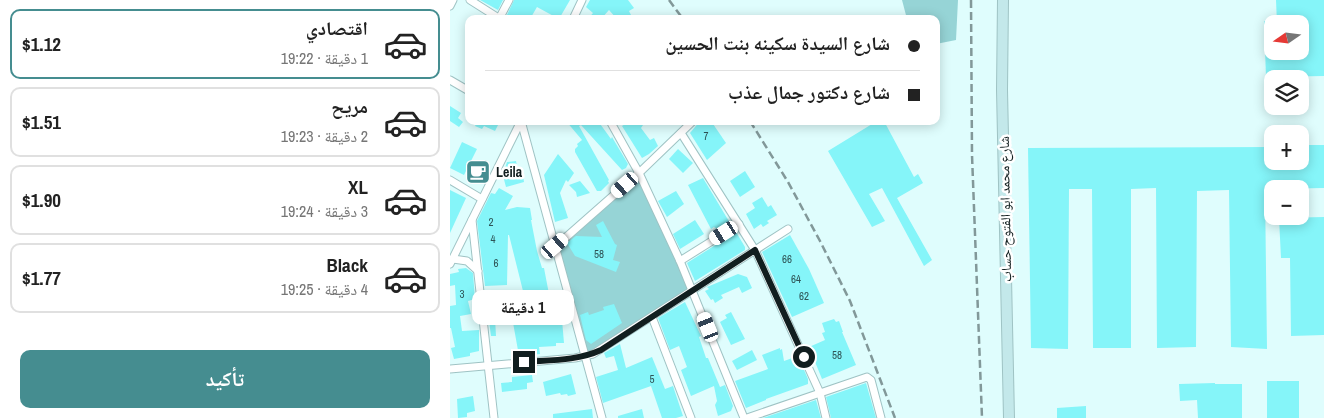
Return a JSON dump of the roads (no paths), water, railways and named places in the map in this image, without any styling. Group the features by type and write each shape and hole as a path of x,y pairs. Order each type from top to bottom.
{"street":[{"path":"450,6 453,0"},
{"path":"470,0 493,15"},
{"path":"501,15 509,0"},
{"path":"575,15 582,0"},
{"name":"شارع محمد ابو الفتوح حساب","path":"1003,0 1002,90 1009,418"},
{"path":"450,80 465,89"},
{"path":"451,262 519,125"},
{"path":"522,125 602,418"},
{"path":"612,125 639,173 680,261 746,418 865,377 868,377 870,380 881,418"},
{"path":"555,246 639,173 689,125"},
{"path":"681,133 755,250 820,393 826,418"},
{"path":"450,180 482,199"},
{"path":"472,220 494,418"},
{"path":"680,261 739,224"},
{"path":"450,369 585,356 601,350 788,229"},
{"path":"451,262 467,261 478,271"},
{"path":"652,317 691,418"}],"railway":[{"path":"669,0 680,15"},
{"path":"971,0 972,155 982,418"},
{"path":"752,125 788,182 850,301 895,418"}],"place":[{"name":"Leila","path":"478,172"}]}
